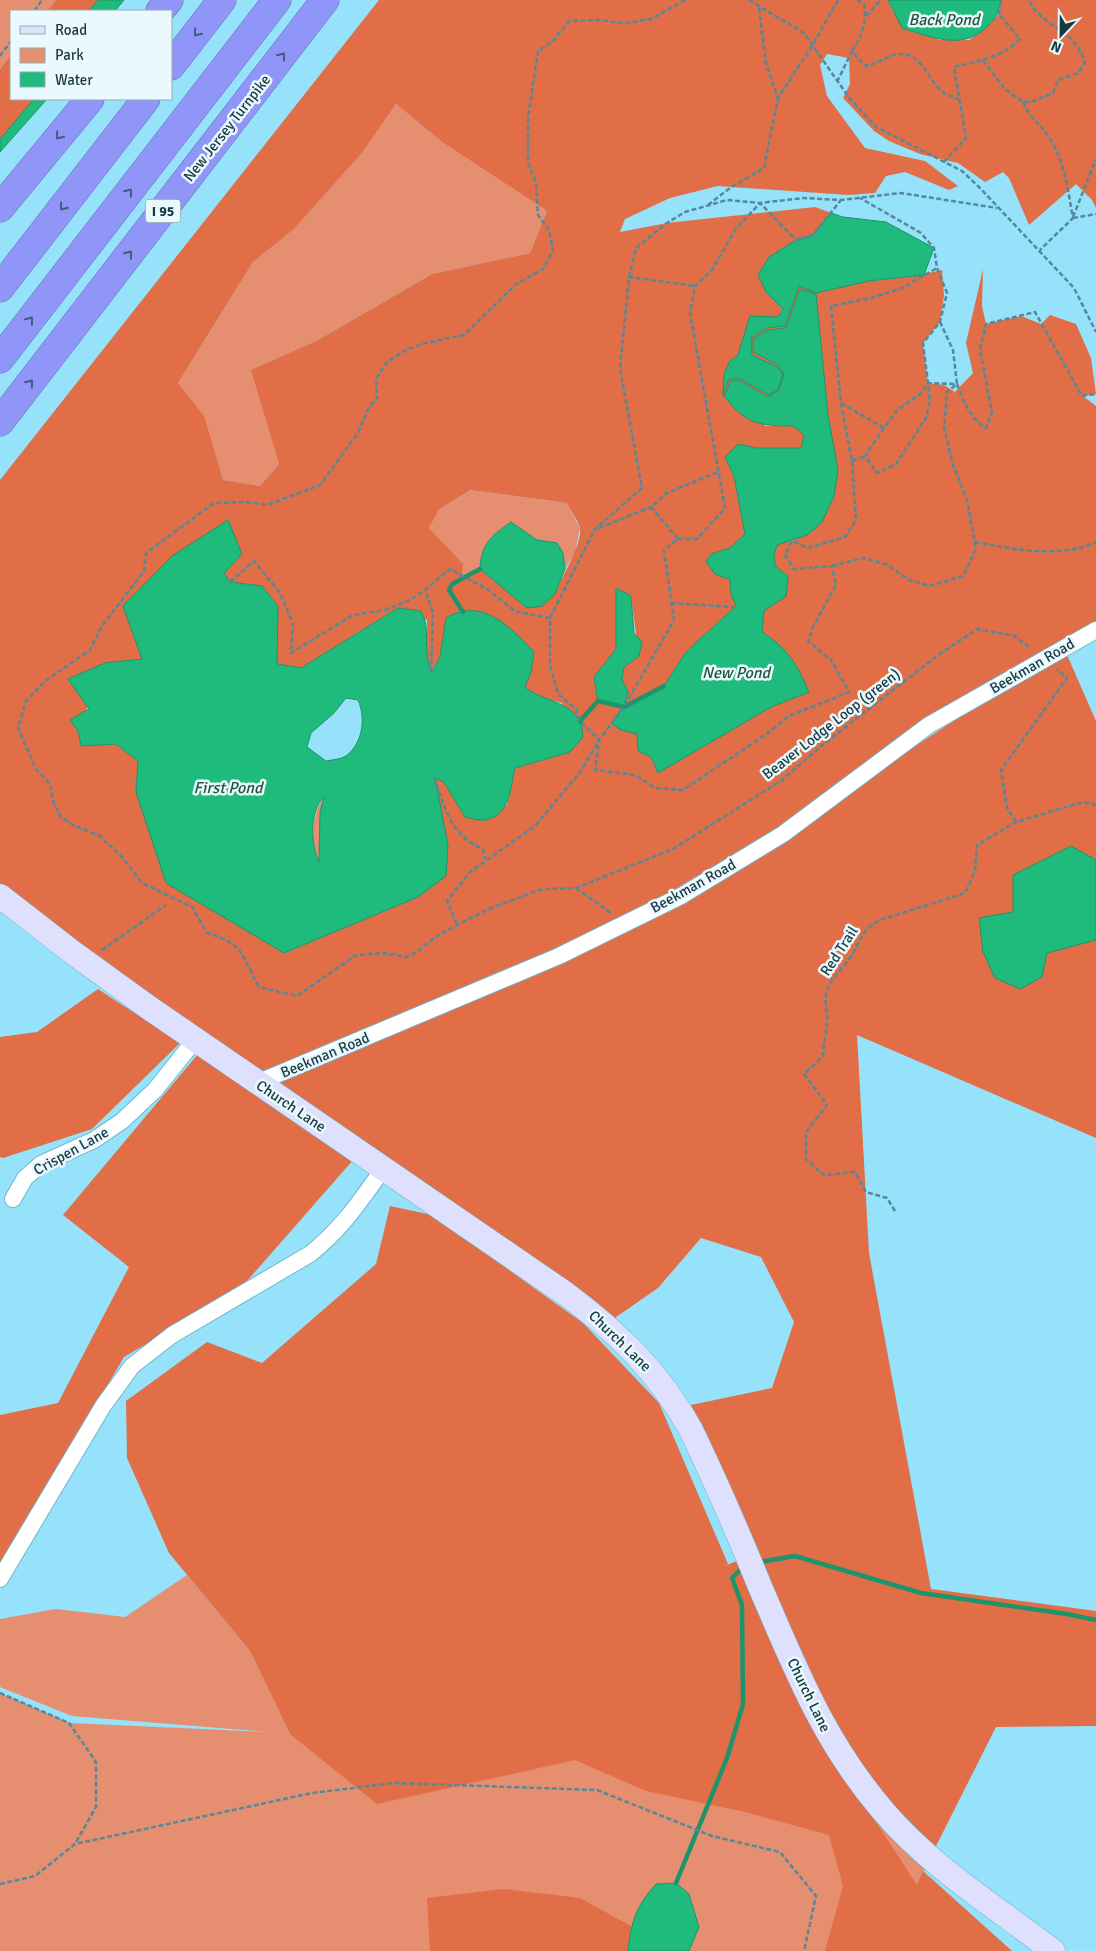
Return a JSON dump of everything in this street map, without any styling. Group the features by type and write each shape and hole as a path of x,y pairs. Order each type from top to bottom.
{"highway":[{"path":"161,10 169,0"},
{"path":"172,65 222,0"},
{"name":"I 95","path":"0,359 277,0"},
{"name":"New Jersey Turnpike","path":"0,422 326,0"},
{"path":"0,208 89,100"},
{"path":"0,288 145,100"}],"street":[{"name":"Beekman Road","path":"256,1083 559,956 681,896 783,834 930,725 1096,630"},
{"name":"Church Lane","path":"0,896 85,962 195,1040 566,1294 606,1324 651,1370 677,1403 691,1430 794,1668 822,1725 853,1774 885,1814 929,1858 1053,1951"},
{"name":"Crispen Lane","path":"13,1199 25,1178 41,1164 94,1140 122,1121 155,1090 195,1040"},
{"path":"0,1579 103,1406 132,1366 172,1335 310,1254 328,1241 347,1220 383,1169"}],"path":[{"name":"Beaver Lodge Loop (green)","path":"685,0 651,19 626,23 597,20 569,21 552,42 538,51 528,118 528,163 536,183 538,215 549,230 553,250 543,269 515,285 464,335 425,343 406,350 387,362 376,379 377,399 368,407 358,433 320,485 267,505 246,502 214,503 146,553 144,571 102,626 90,650 44,681 26,701 18,728 36,769 50,784 54,804 61,816 73,825 100,836 123,858 142,883 192,907 207,933 229,939 241,952 259,987 297,996 356,955 385,953 406,957 417,952 434,938 491,908 542,888 576,888 673,849 782,780 826,742 922,667 977,629 1015,636 1067,678 1001,770 1007,808 1016,822"},
{"path":"749,0 759,8 804,33 837,82 876,127 962,171 1040,250 1074,288 1096,332"},
{"path":"706,207 730,188 764,168 778,98 812,46 838,0"},
{"path":"837,82 860,39 866,16 864,4 857,0"},
{"path":"866,16 881,0"},
{"path":"944,162 966,138 954,67 983,60 1011,49 1020,39 999,14 1001,0"},
{"path":"1023,102 1034,101 1052,93 1058,80 1078,73 1085,62 1080,48 1063,30 1040,16 1028,0"},
{"path":"759,8 766,63 778,98"},
{"path":"0,55 10,42"},
{"path":"852,51 865,66 876,65 896,54 911,56 926,67 940,90 960,100"},
{"path":"983,60 1005,89 1023,102 1030,117 1050,139 1065,175 1073,218"},
{"path":"1040,250 1073,218 1096,159"},
{"path":"599,740 580,721 576,709 558,694 550,665 548,645 550,618 595,529 642,488 620,369 629,277 636,248 685,212 727,200 760,203 803,198 841,200 901,193 999,208"},
{"path":"860,198 921,232 934,248 937,268 947,293 940,322 923,343 930,401 926,418 896,464 878,473 865,456"},
{"path":"760,203 796,240 813,235 841,200"},
{"path":"457,925 447,901 470,872 535,826 581,771 599,740 624,707 674,620 664,550 678,539 698,540 725,508 690,313 695,286 712,270 735,230 760,203"},
{"path":"1073,218 1096,214"},
{"path":"937,268 902,288 870,298 831,306 841,403 852,461 856,520 845,537 808,548 792,541 785,555 794,569 832,566 863,558 886,564 909,580 930,586 963,576 976,549 967,500 953,465 944,428 947,392 956,384"},
{"path":"629,277 695,286"},
{"path":"940,322 953,350 956,384 964,404 977,423 986,428 992,413 980,349 986,324 1035,312 1082,396 1096,394"},
{"path":"928,383 956,384"},
{"path":"852,461 865,456 897,410 920,394 928,383"},
{"path":"841,403 884,428"},
{"path":"595,529 651,507 667,493 718,472"},
{"path":"651,507 678,539"},
{"path":"975,542 1030,550 1067,550 1086,547 1096,542"},
{"path":"230,582 254,561 280,593 293,624 291,653 353,615 385,610 410,600 450,569 487,589 516,612 550,618"},
{"path":"599,740 595,770 635,776 655,788 683,790 768,733 789,716 849,692 831,660 808,642 814,625 836,585 832,566"},
{"path":"425,590 433,612 431,672"},
{"path":"671,603 734,607"},
{"path":"434,777 448,817 467,842 483,849 486,859"},
{"name":"Red Trail","path":"895,1211 887,1198 866,1192 855,1172 824,1175 806,1159 806,1132 827,1105 804,1074 823,1056 823,1042 827,1022 826,995 832,980 851,958 858,938 869,926 880,920 965,893 974,871 978,845 1016,822 1084,802 1096,805"},
{"path":"576,888 613,915"},
{"path":"85,962 166,905"},
{"path":"0,1694 70,1723 96,1762 96,1807 75,1844 35,1876 0,1884"},
{"path":"75,1844 312,1793 394,1783 597,1790 712,1836 780,1852 816,1896 804,1951"}],"green space":[{"path":"0,0 56,0 48,10 10,10 10,56 0,69"},
{"path":"396,104 442,142 547,211 530,253 432,274 318,340 252,370 279,464 260,486 223,480 214,453 178,383 253,262 293,230 362,153"},
{"path":"472,490 567,503 580,528 575,553 565,569 563,553 557,543 537,540 511,522 488,541 482,553 480,569 461,575 429,528 438,509"},
{"path":"325,795 320,812 320,864 315,847 314,820"},
{"path":"740,1560 927,1865 888,1951 0,1951 0,1693 70,1723 269,1732 72,1716 0,1687 0,1619 56,1609 125,1617 187,1575 250,1651 290,1734"}],"shaded area":[{"path":"56,0 115,0 107,10 48,10"},
{"path":"379,0 888,0 892,10 939,40 969,40 985,29 999,14 1001,0 1096,0 1096,208 1092,200 1076,184 1029,225 1009,178 1003,172 985,182 958,163 920,154 889,141 874,131 843,98 850,84 849,58 827,54 820,65 827,96 865,148 925,161 958,186 949,190 905,172 886,176 875,193 848,195 718,186 670,198 625,219 620,232 667,223 815,207 843,217 831,213 813,235 796,240 766,292 783,308 778,317 750,317 738,355 729,362 724,375 724,393 728,379 739,378 768,394 777,367 752,355 751,338 767,328 785,326 799,285 888,279 942,270 944,296 940,322 923,343 928,383 944,385 955,392 973,373 966,343 983,269 982,306 986,324 1021,316 1041,324 1050,315 1076,324 1091,358 1096,394 1083,396 1096,406 1096,630 1064,648 1096,721 1096,1138 857,1035 869,1253 931,1589 1096,1611 1096,1726 996,1727 934,1850 867,1777 830,1722 686,1406 772,1388 794,1322 761,1257 701,1238 658,1288 606,1324 0,896 0,480","holes":["396,104 442,142 547,211 530,253 432,274 318,340 251,370 279,464 260,486 223,480 204,416 178,383 253,262 293,230 362,153","800,289 838,470 834,496 792,541 777,544 774,556 775,567 788,576 764,611 762,633 770,637 809,692 771,707 658,772 651,757 638,751 638,734 624,707 664,686 686,652 736,606 731,594 730,579 716,575 711,554 730,548 745,534 734,476 725,457 738,444 756,448 801,448 804,435 795,426 765,426 739,380 768,397 779,390 785,374 778,365 753,352 768,330 786,328","471,490 567,503 579,525 580,534 575,551 555,594 527,607 480,569 462,575 463,564 429,528 439,509","224,573 230,582 262,586 278,606 276,664 301,668 398,608 427,620 426,657 431,672 440,657 531,672 524,687 535,696 562,703 570,752 515,768 507,805 484,820 465,817 444,782 434,777 448,845 418,897 284,953 136,792 138,761 116,744 81,746 78,731 105,663 142,660","616,588 631,596 639,656 624,667 622,679 628,692 598,701 594,678 616,649","1055,654 794,826 929,725"]},
{"path":"10,56 10,100 37,100 0,146 0,69"},
{"path":"98,989 180,1043 92,1129 3,1158 0,1157 0,1037 37,1032"},
{"path":"198,1054 354,1159 240,1289 124,1357 0,1568 0,1415 58,1403 129,1267 63,1215"},
{"path":"390,1206 432,1215 583,1323 659,1403 728,1564 724,1566 740,1560 846,1776 917,1885 923,1871 1012,1951 825,1951 843,1886 829,1835 745,1812 646,1791 575,1760 377,1804 290,1734 250,1651 169,1553 127,1458 126,1401 207,1342 262,1363 376,1264"},
{"path":"503,1889 580,1898 631,1926 628,1951 430,1951 427,1898"}],"water":[{"path":"98,0 124,0 116,10 90,10"},
{"name":"Back Pond","path":"888,0 1001,0 997,15 987,27 967,39 946,40 902,28"},
{"path":"33,100 46,100 0,152 0,139"},
{"path":"831,213 843,217 886,222 934,248 924,275 869,281 816,293 799,286 785,326 767,328 751,338 752,355 777,367 783,374 778,389 769,395 739,378 729,379 723,395 724,375 729,362 738,355 750,316 778,317 783,309 766,292 758,275 769,257 796,240 813,235"},
{"name":"New Pond","path":"800,289 816,294 828,415 838,470 834,496 822,522 807,535 777,545 774,556 775,566 788,576 786,596 764,611 762,632 779,645 791,658 809,692 771,707 658,773 651,757 638,751 637,734 621,730 611,723 623,707 598,701 594,677 616,649 616,588 631,596 634,633 642,642 639,656 624,667 622,679 628,692 624,707 664,686 686,652 736,606 731,594 730,579 716,575 706,562 711,554 730,548 745,534 734,476 725,457 738,444 756,448 801,448 804,435 794,426 754,422 739,412 724,396 731,381 739,380 768,397 779,390 784,374 778,365 753,352 753,339 768,330 786,328"},
{"name":"First Pond","path":"228,520 242,554 224,573 230,582 262,586 278,606 277,664 301,668 398,608 421,611 426,625 427,656 432,672 440,657 446,618 459,612 472,611 484,613 506,625 534,652 531,672 525,687 562,705 575,714 581,723 583,737 570,752 515,768 505,807 494,817 485,820 465,817 444,782 435,778 448,845 446,876 418,897 284,953 166,883 136,792 138,761 116,744 81,746 78,731 70,720 89,709 68,679 105,663 142,659 123,606 172,556","holes":["346,698 358,700 362,715 359,737 352,751 346,756 326,761 307,747 311,733 334,713","324,797 320,812 319,862 314,846 313,828 316,810"]},
{"path":"511,522 537,540 557,543 563,553 565,569 555,594 542,606 527,608 480,569 482,553 488,541"},
{"path":"1071,846 1096,860 1096,940 1047,953 1042,977 1020,989 995,978 983,952 979,918 1013,912 1013,875"},
{"path":"676,1883 689,1894 699,1927 689,1951 628,1951 633,1923 639,1907 649,1892 656,1884"}],"waterway":[{"path":"463,612 449,590 452,584 480,569"},
{"path":"580,721 598,701 624,707 664,686"},
{"path":"760,1562 795,1556 921,1593 1067,1614 1096,1620"},
{"path":"676,1883 727,1758 743,1704 742,1605 732,1578 739,1571"}]}
